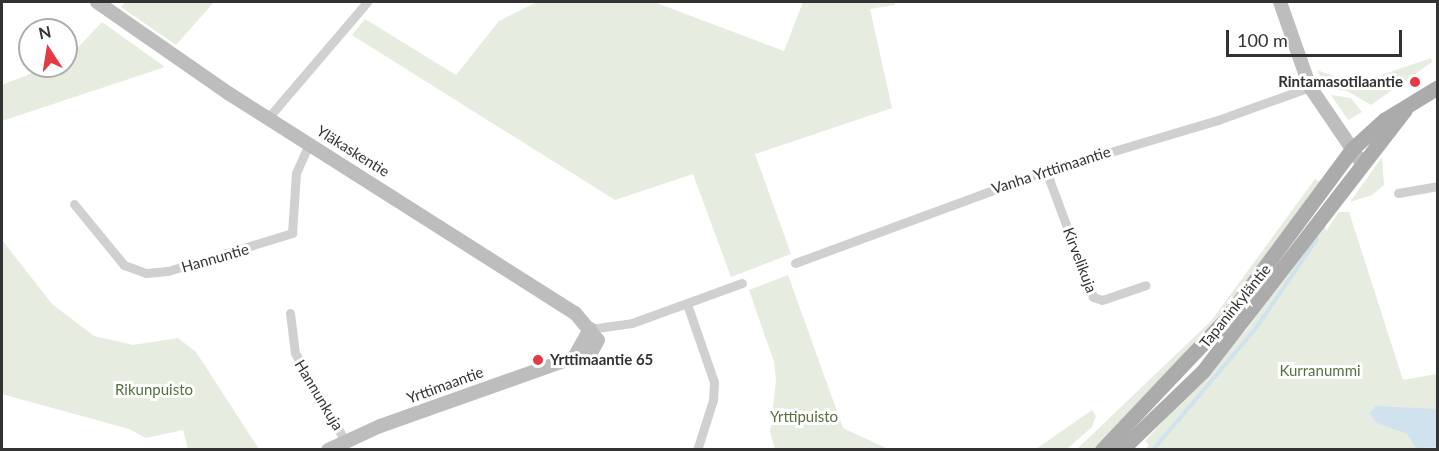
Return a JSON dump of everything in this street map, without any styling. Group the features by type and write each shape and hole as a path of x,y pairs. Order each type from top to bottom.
{"main road":[{"path":"1406,109 1437,87"},
{"name":"Tapaninkyläntie","path":"1102,450 1227,318 1352,149 1384,120 1406,109"},
{"name":"Tapaninkyläntie","path":"1121,450 1203,371 1275,282 1361,162 1406,109"}],"street":[{"name":"Yläkaskentie","path":"97,2 268,118 575,313 590,329"},
{"path":"268,118 367,2"},
{"path":"1280,2 1310,87 1361,162"},
{"name":"Vanha Yrttimaantie","path":"795,263 1046,171 1218,120 1310,87"},
{"name":"Hannuntie","path":"74,204 124,264 146,273 168,271 292,233 296,173 309,144"},
{"name":"Kirvelikuja","path":"1046,171 1093,297 1102,300 1146,285"},
{"path":"1398,193 1437,186"},
{"path":"590,329 632,323 742,283"},
{"path":"687,304 714,382 713,400 697,450"},
{"name":"Hannunkuja","path":"290,313 295,353 345,441"},
{"name":"Yrttimaantie","path":"328,450 345,441 592,351 598,340 590,329"}],"green space":[{"path":"125,2 214,2 176,45 121,7"},
{"path":"537,2 654,2 784,51 803,2 895,2 895,5 870,9 892,108 755,154 791,254 731,277 693,174 615,200 352,35 365,19 456,75 499,21"},
{"path":"102,22 165,67 2,121 2,85 20,78 78,78 78,47"},
{"path":"1431,58 1432,62 1371,105 1347,91 1326,88 1317,70 1355,84"},
{"path":"1331,95 1351,98 1362,112 1348,120"},
{"path":"1382,157 1384,185 1372,195 1350,202"},
{"path":"1315,179 1322,183 1247,285 1096,449 1076,450 1211,321"},
{"name":"Kurranummi","path":"1339,212 1349,212 1403,380 1437,374 1437,449 1145,450 1149,445 1145,441 1247,329 1325,218 1326,231"},
{"name":"Rikunpuisto","path":"2,240 52,304 94,336 133,345 178,338 196,352 259,449 188,449 183,430 146,438 129,429 2,394"},
{"name":"Yrttipuisto","path":"788,275 843,428 888,449 775,449 770,432 776,380 774,362 749,290"},
{"path":"1092,410 1096,416 1092,427 1067,449 1036,449"}],"water":[{"path":"1376,406 1437,409 1437,447 1416,448 1407,434 1377,423 1369,413"}],"waterway":[{"path":"1153,450 1256,328 1317,239"}],"place":[{"name":"Rintamasotilaantie","path":"1415,82"},
{"name":"Yrttimaantie 65","path":"538,360"}]}
